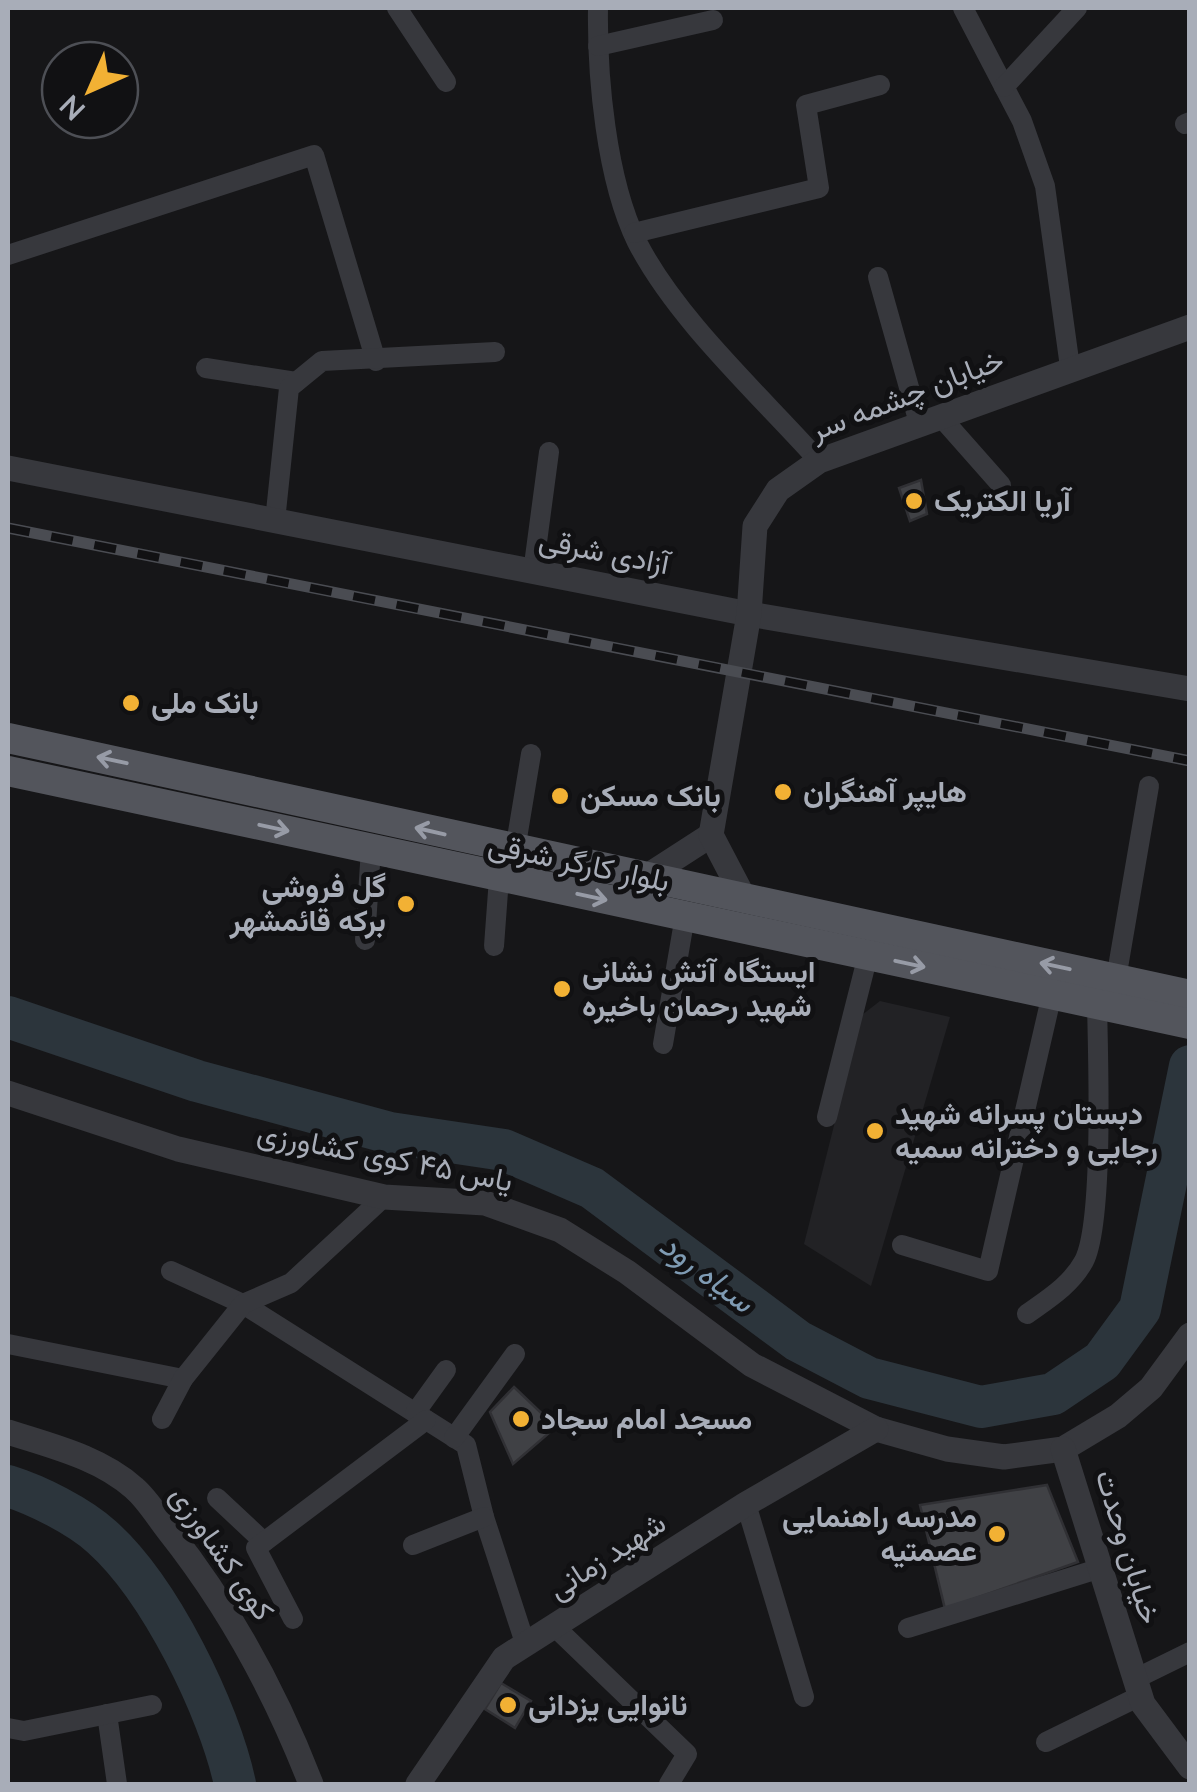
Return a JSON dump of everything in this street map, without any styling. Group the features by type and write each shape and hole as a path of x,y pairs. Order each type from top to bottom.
{"main road":[{"name":"بلوار کارگر شرقی","path":"8,738 1116,979 1149,1001"},
{"name":"بلوار کارگر شرقی","path":"8,771 1098,1004 1149,1001"},
{"path":"226,818 232,786"},
{"path":"1149,1001 1190,995"},
{"path":"1149,1001 1190,1024"}],"street":[{"path":"396,8 446,82"},
{"path":"598,8 598,46 618,179 634,232 685,311 819,460"},
{"path":"963,8 1004,87 1045,186 1070,367"},
{"path":"1004,87 1078,8"},
{"path":"598,46 713,20"},
{"path":"634,232 819,188 806,104 880,85"},
{"path":"10,250 314,155 376,362"},
{"path":"878,277 929,419 1002,484"},
{"name":"خیابان چشمه سر","path":"711,835 749,614 754,526 778,490 819,460 1070,367 1190,328"},
{"path":"275,521 289,388 322,361 376,362 494,352"},
{"path":"206,368 296,382"},
{"path":"533,572 549,452"},
{"name":"آزادی شرقی","path":"8,468 749,614 1190,689"},
{"path":"516,850 531,754"},
{"path":"1116,979 1149,786"},
{"path":"646,877 711,835 744,898"},
{"path":"365,940 371,848"},
{"path":"494,946 499,878"},
{"path":"663,1044 686,916"},
{"path":"826,1117 868,955"},
{"path":"902,1246 988,1271 1052,994"},
{"path":"1027,1314 1062,1289 1085,1260 1094,1210 1098,1004"},
{"name":"یاس ۴۵ کوی کشاورزی","path":"8,1092 178,1149 384,1197 486,1203 560,1230 627,1272 752,1365 876,1429 946,1449 1004,1457 1063,1449 1118,1416 1151,1388 1190,1335"},
{"path":"162,1419 182,1379 243,1304 291,1283 384,1197"},
{"path":"171,1271 243,1304 466,1446 484,1518 525,1642"},
{"path":"8,1344 182,1379"},
{"path":"454,1438 515,1354"},
{"path":"294,1619 256,1548 421,1417 446,1370"},
{"name":"شهید زمانی","path":"418,1784 504,1658 746,1504 876,1429"},
{"name":"کوی کشاورزی","path":"8,1432 104,1466 136,1489 202,1572 252,1653 286,1720 310,1784"},
{"name":"خیابان وحدت","path":"1063,1449 1138,1688 1190,1767"},
{"path":"216,1498 264,1542"},
{"path":"746,1504 804,1697"},
{"path":"413,1545 484,1518"},
{"path":"908,1628 1101,1568"},
{"path":"556,1628 687,1754 669,1784"},
{"path":"1046,1742 1190,1652"},
{"path":"8,1728 24,1731 152,1705"},
{"path":"107,1714 117,1784"}],"shaded area":[{"name":"دبستان پسرانه شهید رجایی و دخترانه سمیه","path":"880,1001 950,1017 871,1286 804,1244 862,1015"}],"building":[{"name":"آریا الکتریک","path":"921,480 927,514 910,521 899,488"},
{"name":"مسجد امام سجاد","path":"514,1387 556,1427 513,1464 490,1412"},
{"name":"مدرسه راهنمایی عصمتیه","path":"1047,1485 1078,1562 945,1609 920,1505"},
{"name":"نانوایی یزدانی","path":"501,1683 531,1701 515,1728 485,1709"}],"waterway":[{"name":"سیاه رود","path":"8,1017 197,1081 390,1133 504,1150 592,1188 798,1341 869,1378 981,1407 1053,1394 1102,1361 1140,1309 1190,1066"},
{"name":"سیاه رود","path":"8,1486 82,1521 124,1559 184,1652 216,1721 235,1784"}],"railway":[{"path":"8,528 1190,761"}],"place":[{"name":"آریا الکتریک","path":"914,501"},
{"name":"بانک ملی","path":"131,703"},
{"name":"هایپر آهنگران","path":"783,792"},
{"name":"بانک مسکن","path":"560,796"},
{"name":"گل فروشی برکه قائمشهر","path":"406,904"},
{"name":"ایستگاه آتش نشانی شهید رحمان باخیره","path":"562,989"},
{"name":"دبستان پسرانه شهید رجایی و دخترانه سمیه","path":"875,1131"},
{"name":"مسجد امام سجاد","path":"521,1419"},
{"name":"مدرسه راهنمایی عصمتیه","path":"997,1534"},
{"name":"نانوایی یزدانی","path":"508,1705"}]}
